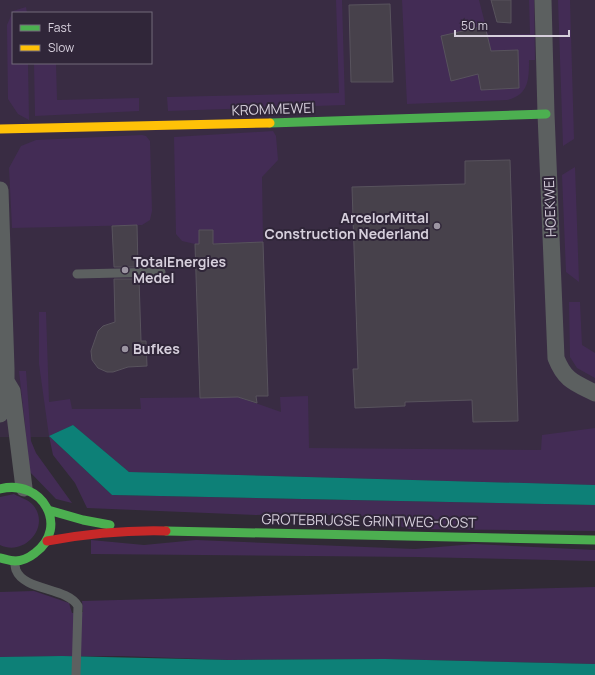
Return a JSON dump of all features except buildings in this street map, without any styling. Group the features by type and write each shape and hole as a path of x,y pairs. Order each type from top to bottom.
{"street":[{"name":"HOEKWEI","path":"543,0 556,358 560,370 570,380 595,393"},
{"name":"KROMMEWEI","path":"0,129 290,123 546,114"},
{"path":"0,190 2,321 6,381 2,390 0,414"},
{"path":"6,381 12,390 24,488"},
{"path":"0,489 14,486 24,488 34,493 42,500 48,510 50,520 50,531 47,541 40,550 30,557 19,561 0,558"},
{"name":"GROTEBRUGSE GRINTWEG-OOST","path":"48,510 83,520 143,530"},
{"name":"GROTEBRUGSE GRINTWEG-OOST","path":"47,541 82,535 143,530 595,540"}],"lane":[{"path":"77,274 161,272"},
{"path":"14,560 16,571 24,580 31,584 71,598 78,606 76,675"}],"shaded area":[{"path":"0,0 595,0 595,494 110,482 60,437 0,437"},
{"path":"336,0 342,0 345,105 168,111 167,97 339,93"},
{"path":"402,0 479,0 488,35 530,34 529,0 534,0 535,60 529,60 528,80 524,90 514,98 507,100 407,104"},
{"path":"558,0 570,0 574,139 563,146"},
{"path":"26,7 27,12 13,12"},
{"path":"12,13 12,64 28,64 29,120 18,114 8,99 7,25"},
{"path":"34,64 56,64 57,100 139,98 139,111 35,116"},
{"path":"273,131 276,136 278,160 262,177 263,242 195,244 182,241 176,234 174,137"},
{"path":"146,136 150,141 152,211 150,220 142,225 12,228 9,168 21,146 36,140"},
{"path":"575,167 579,282 566,272 562,175"},
{"path":"569,302 580,302 582,345 595,353 595,378 577,368 570,357"},
{"path":"39,312 46,312 49,402 70,399 72,409 141,409 140,398 238,397 281,412 280,397 308,396 309,448 541,450 542,435 595,428 595,485 129,472 73,425 49,436 39,364"},
{"path":"19,371 26,371 31,441 36,453 72,503 56,499 28,470"},
{"path":"73,425 129,472 595,485 595,505 112,495 49,436"},
{"path":"49,436 112,495 595,505 595,531 409,529 366,516 285,514 256,515 87,508 75,483 53,455"},
{"path":"14,494 27,500 33,505 38,513 39,522 33,537 18,547 9,548 0,545 0,497"},
{"path":"91,540 144,545 196,540 415,549 474,544 595,550 595,561 417,557 91,554"},
{"path":"595,587 595,664 385,659 229,660 121,656 0,657 0,592 34,591 69,603 72,613 83,612 82,601"},
{"path":"62,656 229,660 385,659 595,664 595,675 0,675 0,657"}],"traffic: fast":[{"path":"270,123 546,114"},
{"path":"0,489 15,488 28,491 39,498 46,507 50,518 50,530 45,542 35,553 18,561 0,558"},
{"path":"48,510 83,520 110,525"},
{"path":"166,531 595,540"}],"traffic: slow":[{"path":"0,129 270,123"}],"traffic: jam":[{"path":"47,541 106,533 166,531"}],"place":[{"name":"ArcelorMittal Construction Nederland","path":"437,226"},
{"name":"TotalEnergies Medel","path":"125,270"},
{"name":"Bufkes","path":"125,349"}]}
